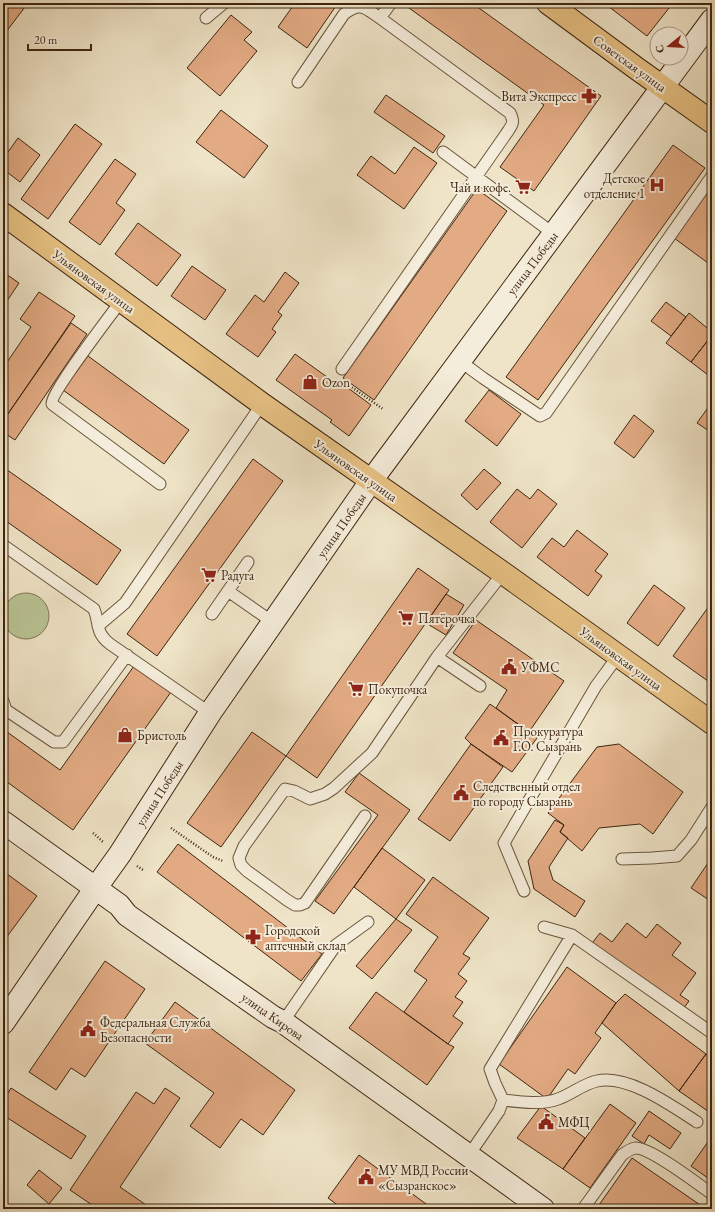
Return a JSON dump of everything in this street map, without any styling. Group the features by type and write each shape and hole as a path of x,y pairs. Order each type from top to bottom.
{"main road":[{"name":"Советская улица","path":"548,3 712,122"},
{"name":"улица Победы","path":"3,1023 120,854 210,713 274,623 371,481 712,20"},
{"name":"Ульяновская улица","path":"3,214 262,404 503,573 712,724"},
{"name":"улица Кирова","path":"3,822 119,905 127,915 273,1017 283,1022 543,1209"}],"lane":[{"path":"206,18 224,3"},
{"path":"380,18 391,3"},
{"path":"298,82 344,14 352,8 360,6 380,18 510,113 513,120 513,124 342,369"},
{"path":"443,152 554,234"},
{"path":"460,361 540,416 546,413 712,176"},
{"path":"121,301 60,386 51,401 52,404 160,484"},
{"path":"98,626 125,603 262,404"},
{"path":"3,545 89,604 94,609 99,632 104,639 210,713"},
{"path":"212,614 248,562"},
{"path":"365,816 305,903 300,905 287,900 241,865 239,858 244,846 285,788 310,799 325,794 334,788 372,753 437,657 503,573"},
{"path":"228,591 274,623"},
{"path":"3,701 6,710 54,742 63,742 127,655"},
{"path":"524,891 504,843 596,686 618,656"},
{"path":"437,657 480,686"},
{"path":"622,859 676,856 691,840 712,807"},
{"path":"283,1022 336,945 368,922"},
{"path":"544,927 572,935 712,1033"},
{"path":"469,1156 499,1111 503,1100 490,1069 572,935"},
{"path":"503,1100 534,1102 558,1100 584,1085 598,1081 614,1081 632,1086 663,1099 697,1122"},
{"path":"583,1209 622,1155 628,1150 636,1148 642,1149 665,1162 712,1194"}],"path":[{"path":"342,369 340,376 343,381 383,409"},
{"path":"171,828 213,857 225,862 239,858"}],"green space":[{"path":"21,593 31,593 39,597 45,603 49,611 49,621 45,629 39,635 31,639 21,639 13,635 7,629 3,621 3,611 7,603 13,597"}],"building":[{"path":"3,3 28,3 3,36"},
{"path":"295,3 338,3 307,48 278,27"},
{"path":"402,3 472,3 601,96 534,191 500,167 544,105"},
{"path":"604,3 673,3 655,26 649,26 649,33 647,36"},
{"path":"231,15 252,32 244,40 257,51 220,96 187,68"},
{"path":"386,95 445,136 433,153 374,112"},
{"path":"221,110 268,146 244,178 196,142"},
{"path":"75,124 102,144 48,219 21,199"},
{"path":"18,138 40,155 20,182 3,169 3,159"},
{"path":"673,145 705,168 538,400 506,377"},
{"path":"414,147 437,163 404,209 357,175 371,156 395,174"},
{"path":"115,159 136,174 116,203 125,210 100,245 69,222"},
{"path":"712,186 712,266 674,238"},
{"path":"477,189 507,211 374,400 343,378"},
{"path":"138,223 181,255 157,286 115,254"},
{"path":"192,266 226,290 205,320 171,296"},
{"path":"3,272 19,283 3,307"},
{"path":"285,272 299,283 278,312 282,315 272,329 276,332 258,357 226,334 255,295 264,302"},
{"path":"39,292 75,316 3,421 3,368 31,327 20,319"},
{"path":"666,302 686,317 671,336 651,321"},
{"path":"689,313 712,332 712,335 691,362 666,343"},
{"path":"71,323 87,334 15,440 3,432 3,421"},
{"path":"712,335 712,378 691,362"},
{"path":"295,354 334,382 336,379 371,405 349,436 330,422 332,420 276,380"},
{"path":"88,356 189,430 164,464 63,390"},
{"path":"489,390 521,414 497,446 465,421"},
{"path":"712,402 712,433 697,423"},
{"path":"634,415 654,431 634,458 614,443"},
{"path":"253,459 283,481 157,656 127,634"},
{"path":"3,467 121,550 97,585 3,519"},
{"path":"484,469 501,483 477,510 461,495"},
{"path":"517,489 530,499 538,489 557,504 522,548 490,522"},
{"path":"577,530 608,554 595,571 602,576 588,596 537,557 552,538 564,547"},
{"name":"Покупочка","path":"418,568 449,590 317,778 286,756"},
{"path":"654,585 685,608 658,646 627,623"},
{"path":"446,594 464,605 446,635 426,623"},
{"path":"712,602 712,684 673,656"},
{"name":"УФМС","path":"476,620 564,681 529,732 496,708 507,690 453,653"},
{"path":"134,666 171,692 73,830 3,779 3,729 60,770"},
{"name":"Прокуратура Г.О. Сызрань","path":"490,704 537,738 512,772 471,744 465,738"},
{"path":"252,732 286,756 221,847 187,823"},
{"name":"Следственный отдел по городу Сызрань","path":"471,744 503,767 450,841 418,819"},
{"path":"619,744 683,792 653,834 640,824 599,828 582,851 560,832 564,825 548,813 597,747"},
{"path":"359,773 410,810 334,914 315,901 378,815 345,792"},
{"path":"555,820 564,825 560,832 568,838 549,867 553,880 585,901 575,917 534,889 528,861"},
{"path":"178,844 322,954 301,981 157,872"},
{"path":"382,848 425,880 396,919 354,887"},
{"path":"712,857 712,902 691,888"},
{"path":"3,871 37,896 6,938 3,936"},
{"path":"433,877 489,918 463,954 470,958 458,974 467,981 455,997 463,1002 453,1016 463,1023 448,1044 404,1012 427,980 414,971 438,937 406,914"},
{"path":"396,919 412,930 372,979 356,966"},
{"path":"627,923 646,938 657,924 681,943 672,955 696,973 680,995 689,1001 678,1016 589,947 600,933 612,942"},
{"name":"Федеральная Служба Безопасности","path":"105,961 145,989 85,1077 71,1068 56,1090 29,1072"},
{"path":"567,967 616,1003 595,1033 601,1038 575,1074 568,1069 547,1099 499,1064"},
{"path":"376,992 454,1047 427,1085 349,1028"},
{"path":"625,994 706,1054 679,1091 602,1023 616,1003"},
{"path":"175,1002 295,1090 263,1135 241,1119 220,1148 190,1126 214,1093 145,1043"},
{"path":"706,1054 712,1059 712,1114 679,1091"},
{"path":"11,1088 86,1136 71,1159 3,1115 3,1101"},
{"path":"165,1088 180,1098 120,1187 152,1209 98,1209 70,1190 136,1092 154,1104"},
{"path":"610,1104 636,1123 590,1188 563,1169"},
{"name":"МФЦ","path":"541,1106 585,1138 563,1169 517,1138"},
{"path":"649,1111 681,1133 670,1149 649,1135 644,1144 632,1136"},
{"path":"712,1136 712,1181 691,1166"},
{"name":"МУ МВД России «Сызранское»","path":"359,1155 433,1209 343,1209 328,1198"},
{"path":"632,1158 706,1209 605,1209 599,1205"},
{"path":"39,1170 62,1188 49,1204 27,1185"}],"place":[{"name":"Вита Экспресс","path":"589,96"},
{"name":"Детское отделение 1","path":"657,185"},
{"name":"Чай и кофе.","path":"523,187"},
{"name":"Ozon","path":"310,382"},
{"name":"Радуга","path":"209,575"},
{"name":"Пятёрочка","path":"406,618"},
{"name":"УФМС","path":"509,667"},
{"name":"Покупочка","path":"356,689"},
{"name":"Бристоль","path":"125,735"},
{"name":"Прокуратура Г.О. Сызрань","path":"501,738"},
{"name":"Следственный отдел по городу Сызрань","path":"461,793"},
{"name":"Городской аптечный склад","path":"253,937"},
{"name":"Федеральная Служба Безопасности","path":"88,1029"},
{"name":"МФЦ","path":"546,1122"},
{"name":"МУ МВД России «Сызранское»","path":"366,1177"}]}
